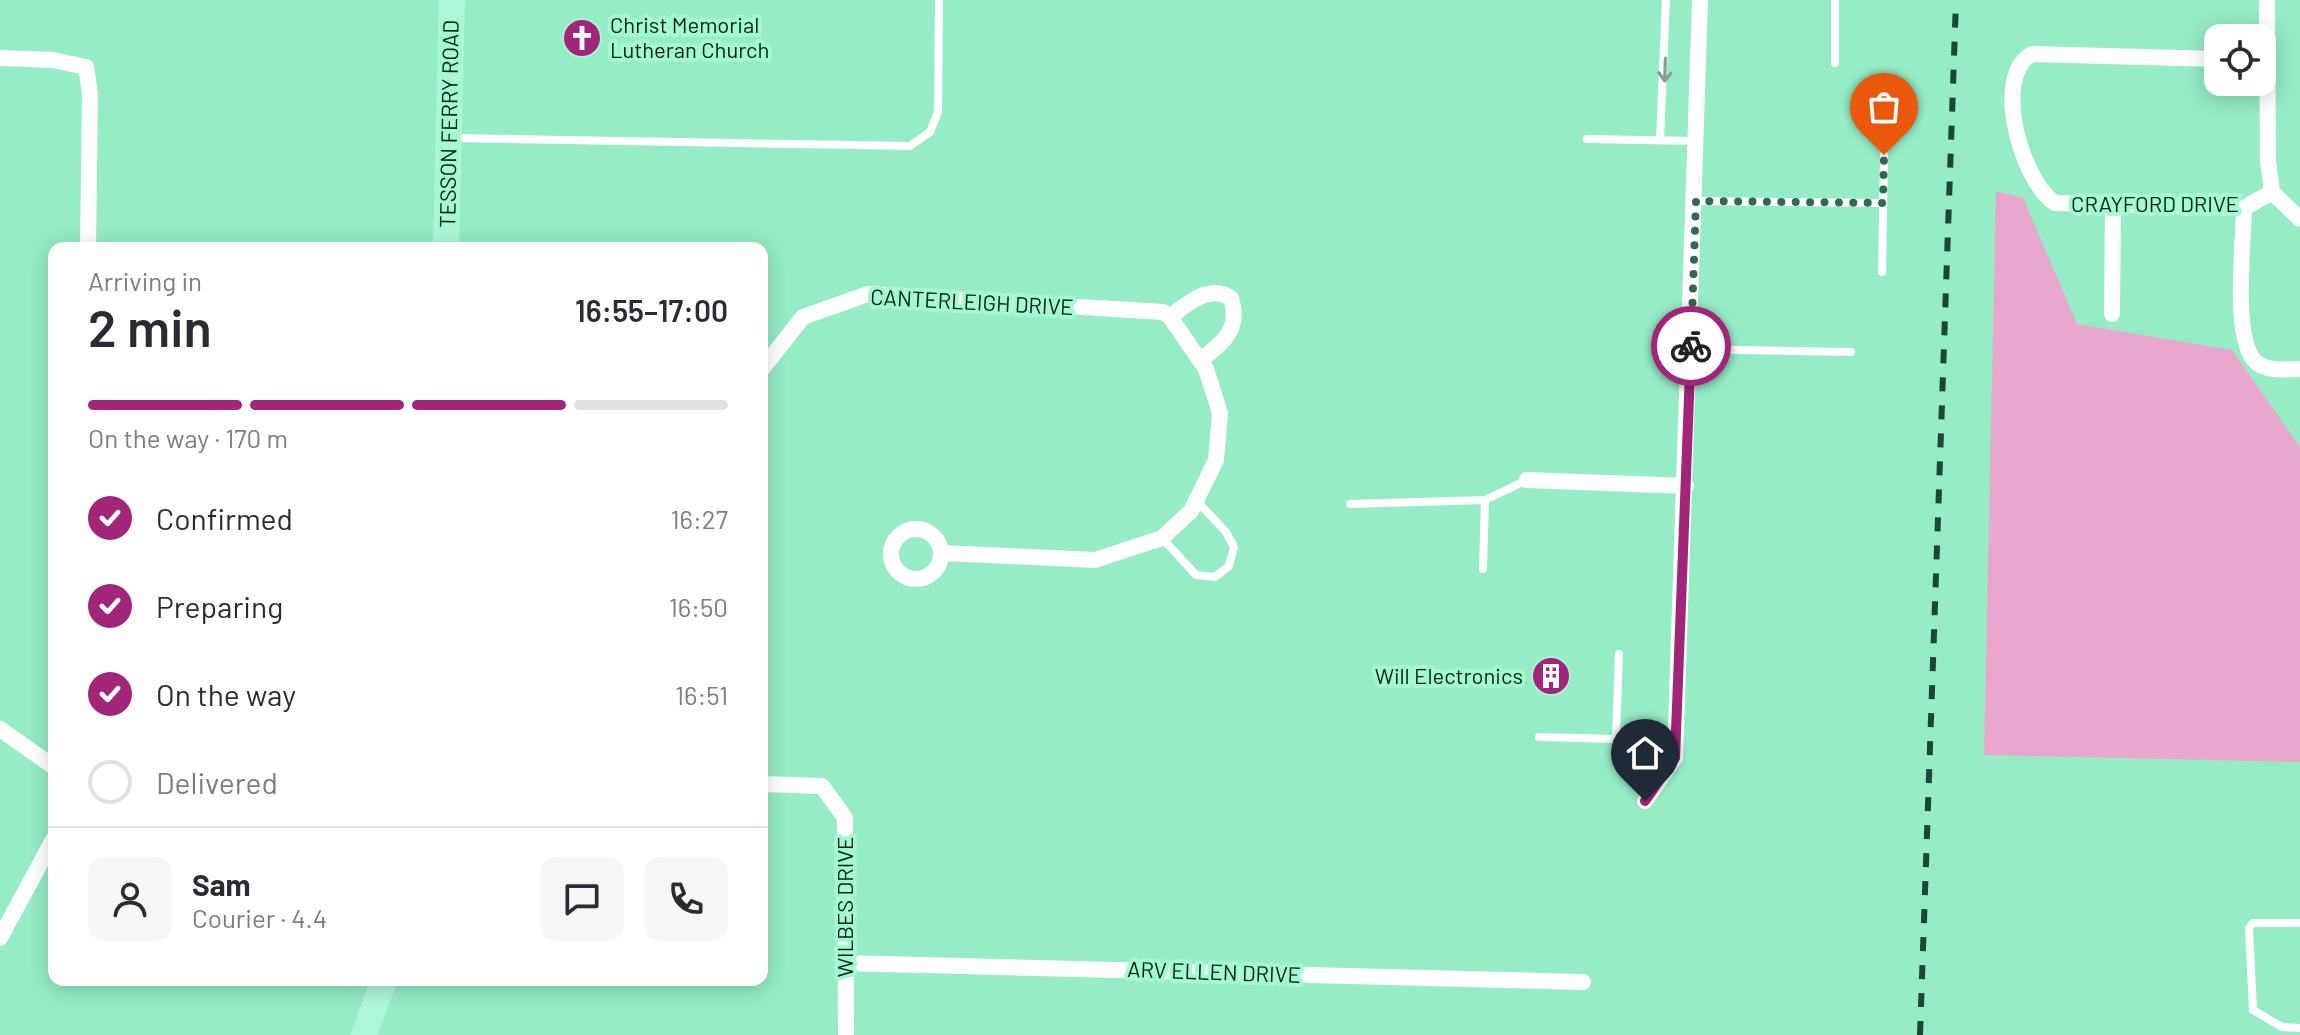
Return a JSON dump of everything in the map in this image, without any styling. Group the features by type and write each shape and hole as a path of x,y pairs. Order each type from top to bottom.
{"main road":[{"name":"TESSON FERRY ROAD","path":"446,242 452,0"},
{"path":"364,1035 377,986"}],"street":[{"path":"1645,801 1675,758 1698,141 1700,0"},
{"path":"2266,24 2267,0"},
{"name":"CRAYFORD DRIVE","path":"2204,59 2032,54 2023,59 2015,73 2016,126 2020,152 2032,180 2041,195 2055,203 2244,208 2272,192"},
{"path":"0,58 53,60 86,67 90,94 88,242"},
{"path":"2265,96 2272,192 2300,219"},
{"path":"2112,314 2113,205"},
{"path":"2244,208 2242,338 2256,362 2268,369 2300,369"},
{"path":"943,553 1095,560 1162,538 1191,511 1216,460 1220,413 1201,360 1167,315 1206,293 1222,292 1231,298 1235,316 1230,337 1201,360"},
{"name":"CANTERLEIGH DRIVE","path":"768,361 803,317 868,294 1167,315"},
{"path":"1527,480 1686,486"},
{"path":"0,729 48,763"},
{"name":"WILBES DRIVE","path":"768,784 822,786 845,818 846,1035"},
{"path":"0,938 48,849"},
{"name":"ARV ELLEN DRIVE","path":"844,963 1583,982"}],"lane":[{"path":"449,138 910,146 930,132 938,112 939,0"},
{"path":"1660,139 1666,0"},
{"path":"1835,0 1835,63"},
{"path":"1587,139 1698,141"},
{"path":"1882,272 1884,155"},
{"path":"1696,201 1883,203"},
{"path":"1691,349 1851,352"},
{"path":"1350,504 1485,500 1527,480"},
{"path":"1162,538 1196,575 1215,577 1229,566 1234,547 1226,532 1196,500"},
{"path":"1483,569 1485,500"},
{"path":"1616,739 1619,654"},
{"path":"1539,737 1616,739 1664,774"},
{"path":"2300,923 2253,923 2249,928 2253,1010 2282,1027 2300,1028"}],"shaded area":[{"path":"1996,191 2023,198 2077,324 2232,350 2300,447 2300,762 1984,755"}],"railway":[{"path":"1920,1035 1956,0"}],"way so far":[{"path":"1691,346 1696,201 1883,203 1884,155"}],"place":[{"name":"Christ Memorial Lutheran Church","path":"582,38"},
{"name":"Will Electronics","path":"1551,676"}],"route":[{"path":"1645,801 1675,758 1691,346"}]}
